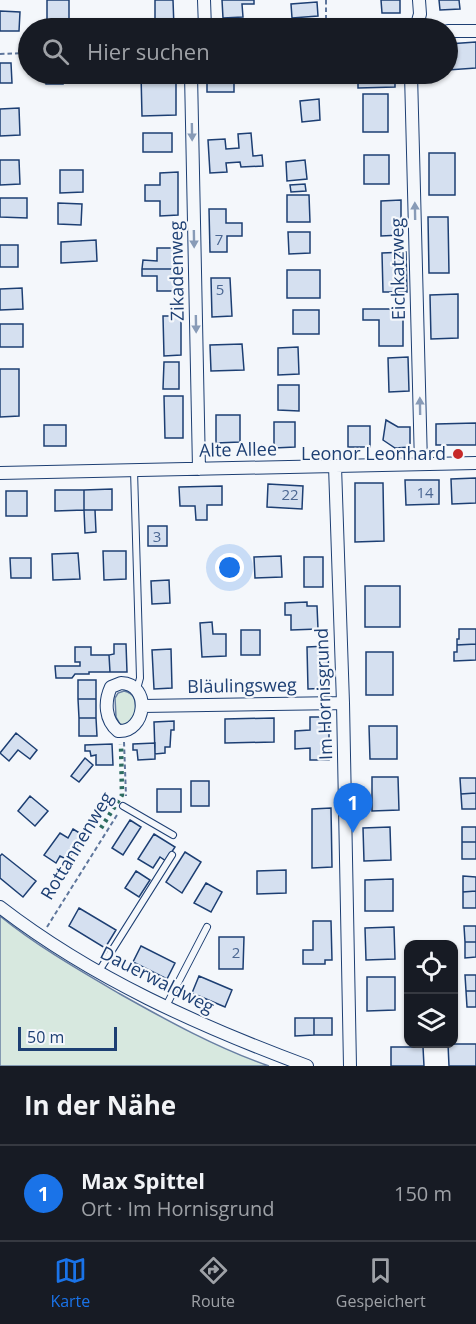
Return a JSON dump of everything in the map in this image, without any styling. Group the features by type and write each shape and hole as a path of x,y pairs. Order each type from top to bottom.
{"street":[{"path":"204,0 205,18"},
{"path":"419,0 419,18"},
{"path":"458,31 476,31"},
{"name":"Zikadenweg","path":"191,84 199,469"},
{"name":"Eichkatzweg","path":"411,84 421,464"},
{"name":"Alte Allee","path":"0,473 476,463"},
{"name":"Im Hornisgrund","path":"335,466 343,703 350,1066"},
{"path":"121,683 137,689 142,706 134,726 124,731 118,731 108,721 106,703 111,687 121,683"},
{"name":"Bläulingsweg","path":"142,706 343,703"},
{"name":"Dauerwaldweg","path":"0,908 41,937 98,972 166,1007 256,1047 307,1066"}],"lane":[{"path":"134,470 140,678 137,689"},
{"path":"123,806 173,836"},
{"path":"98,972 172,855"},
{"path":"166,1007 207,927"}],"path":[{"path":"326,0 326,18"},
{"path":"0,54 18,53"},
{"name":"Rottannenweg","path":"41,937 126,801 124,731"}],"shaded area":[{"path":"124,691 134,697 136,717 126,726 120,724 116,717 115,698 118,693"},
{"path":"0,916 58,957 138,1004 212,1042 269,1066 0,1066"}],"building":[{"path":"47,0 69,0 69,18 47,18"},
{"path":"155,0 173,0 174,18 155,18"},
{"path":"222,0 254,0 254,4 242,4 243,17 223,18"},
{"path":"381,0 400,0 400,13 382,13"},
{"path":"439,0 459,0 460,9 440,10"},
{"path":"317,2 318,16 292,18 291,4"},
{"path":"0,11 20,12 18,31 0,31"},
{"path":"476,42 476,68 458,69 458,43"},
{"path":"0,63 11,63 12,83 0,83"},
{"path":"141,84 176,84 176,115 142,116"},
{"path":"207,84 234,84 234,92 207,92"},
{"path":"358,84 395,84 395,87 358,88"},
{"path":"363,94 388,94 388,132 363,132"},
{"path":"319,99 320,120 302,122 300,101"},
{"path":"19,108 20,135 0,136 0,109"},
{"path":"143,133 172,133 172,152 143,152"},
{"path":"251,133 253,156 262,155 263,166 241,167 240,162 226,163 227,172 210,173 208,140 225,139 226,149 239,148 238,134"},
{"path":"429,153 455,153 455,195 429,195"},
{"path":"364,155 389,155 389,184 364,184"},
{"path":"0,160 19,160 20,184 0,185"},
{"path":"305,160 307,179 287,181 286,162"},
{"path":"60,170 83,170 83,192 60,193"},
{"path":"178,172 178,215 160,216 160,201 145,201 145,185 160,185 160,173"},
{"path":"305,184 306,191 291,192 290,185"},
{"path":"287,195 309,195 310,222 287,222"},
{"path":"0,198 27,198 27,218 0,217"},
{"path":"401,200 401,235 381,236 381,201"},
{"path":"58,203 82,204 81,225 58,224"},
{"path":"209,209 226,209 226,223 242,223 242,236 227,236 227,252 210,252"},
{"path":"428,217 448,217 449,273 429,273"},
{"path":"288,232 310,232 310,253 289,254"},
{"path":"96,240 97,261 61,263 61,242"},
{"path":"0,245 18,245 18,267 0,267"},
{"path":"157,248 175,248 175,269 142,269 143,260 157,261"},
{"path":"406,252 407,292 383,292 382,253"},
{"path":"142,269 175,269 175,291 157,291 157,276 142,276"},
{"path":"287,270 320,270 320,298 287,298"},
{"path":"211,278 230,278 232,316 212,317"},
{"path":"22,288 23,309 0,310 0,289"},
{"path":"458,294 458,338 431,339 430,295"},
{"path":"363,309 403,309 403,346 379,346 379,320 363,320"},
{"path":"293,310 319,310 319,334 293,334"},
{"path":"163,316 181,316 181,355 164,356"},
{"path":"0,324 23,324 23,347 0,347"},
{"path":"242,344 244,370 211,371 210,345"},
{"path":"298,347 299,374 278,375 278,348"},
{"path":"408,357 409,391 389,392 388,358"},
{"path":"164,362 179,362 179,389 163,389"},
{"path":"0,369 19,369 19,416 0,417"},
{"path":"278,385 299,385 299,411 278,410"},
{"path":"164,396 183,396 183,438 165,438"},
{"path":"216,415 240,415 240,442 216,443"},
{"path":"386,420 398,427 410,427 410,447 395,448 383,440"},
{"path":"274,422 295,422 295,447 274,448"},
{"path":"476,423 476,445 436,445 436,424"},
{"path":"44,425 66,425 66,446 44,446"},
{"path":"348,426 370,426 370,447 348,447"},
{"path":"476,478 476,503 452,504 451,479"},
{"path":"405,480 439,480 439,504 406,505"},
{"path":"355,483 383,483 384,541 355,542"},
{"path":"268,484 303,486 302,509 267,507"},
{"path":"222,486 222,505 207,505 207,520 196,520 195,506 180,506 179,487"},
{"path":"112,489 112,510 84,510 84,490"},
{"path":"55,490 84,490 84,510 55,511"},
{"path":"6,491 27,491 27,516 6,516"},
{"path":"84,510 95,510 96,532 85,533"},
{"path":"148,526 167,526 167,546 148,546"},
{"path":"103,551 126,551 126,579 104,580"},
{"path":"78,553 80,579 53,580 52,554"},
{"path":"281,556 282,577 255,578 254,557"},
{"path":"304,557 323,557 323,587 304,587"},
{"path":"10,558 31,558 31,578 11,578"},
{"path":"169,580 170,603 152,604 151,581"},
{"path":"365,586 400,586 400,627 365,627"},
{"path":"307,602 307,606 317,606 318,629 291,630 291,615 285,615 285,603"},
{"path":"212,622 213,634 226,634 226,656 202,657 200,623"},
{"path":"459,629 476,629 476,644 457,645"},
{"path":"241,630 260,630 260,655 241,655"},
{"path":"114,644 126,644 127,672 110,672 109,655 114,654"},
{"path":"476,644 476,660 454,661 457,645"},
{"path":"328,646 329,688 308,689 307,647"},
{"path":"75,647 91,647 91,655 109,655 110,672 89,672 89,674 75,674 72,678 56,678 55,666 80,666 80,662 75,662"},
{"path":"171,649 172,688 154,689 152,650"},
{"path":"366,652 393,652 393,695 366,695"},
{"path":"78,680 96,680 96,699 78,699"},
{"path":"78,699 96,699 96,718 79,718"},
{"path":"310,717 329,717 329,760 310,760 310,748 295,749 295,731 310,730"},
{"path":"79,718 96,718 97,736 79,736"},
{"path":"274,718 274,742 225,743 225,719"},
{"path":"174,721 170,747 165,747 165,753 155,754 154,722"},
{"path":"369,726 397,726 397,759 370,759"},
{"path":"16,733 37,750 30,759 18,750 9,761 0,753"},
{"path":"155,743 155,759 138,760 137,750 133,750 133,744"},
{"path":"112,744 113,765 96,765 96,755 91,756 90,751 85,751 85,745"},
{"path":"85,758 93,765 79,782 71,776"},
{"path":"372,777 398,777 399,810 372,811"},
{"path":"460,778 476,778 476,793 461,794"},
{"path":"191,781 209,781 209,806 191,806"},
{"path":"157,789 181,789 181,812 157,812"},
{"path":"476,793 476,809 462,809 461,794"},
{"path":"30,796 48,811 35,826 18,811"},
{"path":"331,808 332,867 312,868 312,809"},
{"path":"130,820 141,827 123,855 112,848"},
{"path":"390,827 391,860 364,861 363,828"},
{"path":"462,827 476,827 476,842 462,842"},
{"path":"73,829 86,837 68,860 60,856 56,863 44,855 60,833 68,838"},
{"path":"154,834 175,847 166,861 160,857 153,868 138,859"},
{"path":"462,842 476,842 476,859 462,859"},
{"path":"185,852 201,862 182,893 166,882"},
{"path":"2,854 36,881 23,897 0,878 0,856"},
{"path":"286,870 286,893 257,894 257,871"},
{"path":"136,871 150,880 139,897 125,888"},
{"path":"463,876 476,877 476,891 463,892"},
{"path":"393,879 393,911 365,911 365,880"},
{"path":"206,883 222,892 211,912 194,903"},
{"path":"476,891 476,908 463,908 463,892"},
{"path":"79,908 116,930 105,948 69,926"},
{"path":"313,921 331,921 332,960 325,960 325,964 303,964 303,950 313,950"},
{"path":"464,926 476,926 476,942 465,942"},
{"path":"394,927 395,959 366,960 365,928"},
{"path":"219,937 244,937 243,969 219,969"},
{"path":"465,942 476,942 476,957 465,958"},
{"path":"141,946 175,963 167,979 133,962"},
{"path":"465,975 476,975 476,991 466,991"},
{"path":"199,976 232,990 225,1007 192,993"},
{"path":"367,977 395,977 395,1010 367,1011"},
{"path":"466,991 476,991 476,1007 467,1007"},
{"path":"295,1018 314,1018 314,1035 295,1036"},
{"path":"314,1018 332,1018 332,1035 314,1035"},
{"path":"458,1044 476,1044 476,1066 449,1066 448,1048 458,1048"},
{"path":"391,1047 423,1048 424,1066 391,1066"}],"hedge":[{"path":"101,828 122,795 121,744"}],"place":[{"name":"Leonor Leonhard","path":"458,454"},
{"name":"Max Spittel","path":"353,833"}]}
